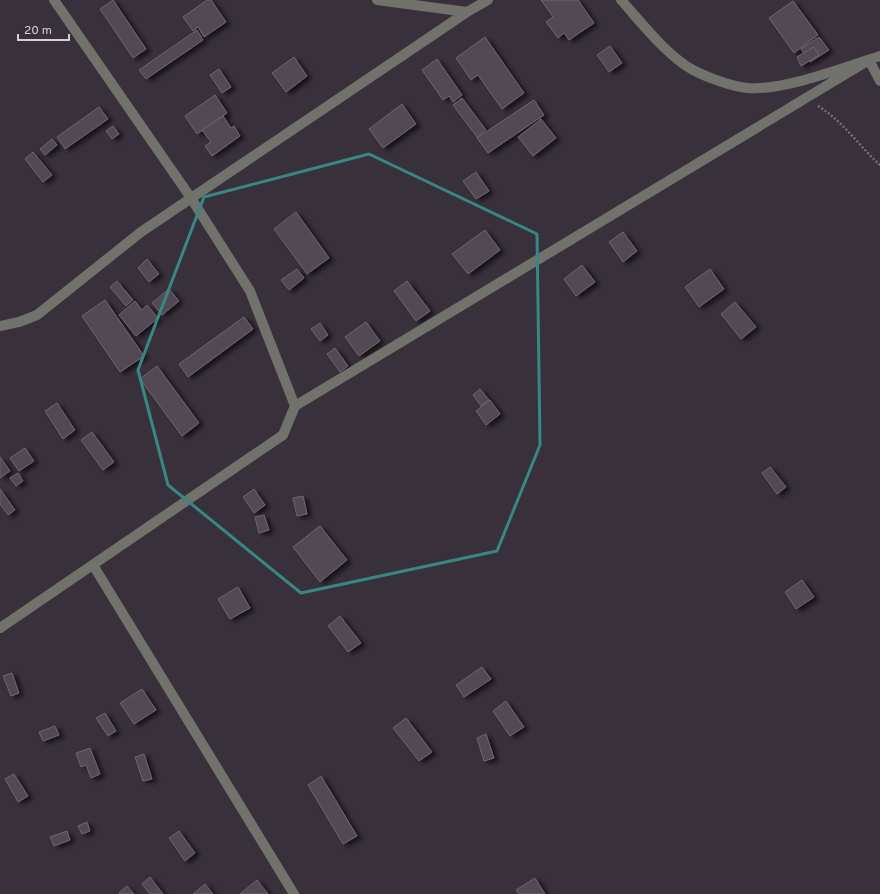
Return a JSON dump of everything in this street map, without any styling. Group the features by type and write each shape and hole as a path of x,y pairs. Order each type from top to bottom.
{"street":[{"path":"54,0 191,198 250,291 295,406"},
{"path":"377,0 467,12"},
{"path":"0,326 19,322 37,315 141,232 467,12 488,0"},
{"path":"621,0 660,43 692,70 731,85 747,88 766,88 798,81 880,56"},
{"path":"0,628 284,435 295,406 869,60 880,81"},
{"path":"93,565 294,894"}],"path":[{"path":"812,103 824,110 843,126 866,152 880,165"}],"highlighted area":[{"path":"369,154 537,234 540,445 497,551 301,593 168,485 138,370 204,197"}],"building":[{"path":"113,0 146,49 133,58 100,9"},
{"path":"207,0 211,0 226,22 204,37 198,27 193,31 183,17"},
{"path":"541,0 578,0 594,23 569,40 564,33 558,38 546,22 553,17"},
{"path":"793,1 818,35 794,53 769,18"},
{"path":"197,30 203,40 146,79 139,70"},
{"path":"485,37 524,93 502,109 478,75 471,80 456,58"},
{"path":"819,37 829,50 810,62 801,49"},
{"path":"610,46 622,63 609,72 597,55"},
{"path":"814,47 819,55 801,66 797,57"},
{"path":"294,57 307,76 286,92 272,73"},
{"path":"437,59 462,95 453,102 449,96 443,100 422,70"},
{"path":"219,69 231,87 222,93 210,75"},
{"path":"215,95 227,113 197,134 185,116"},
{"path":"462,98 486,130 477,137 453,105"},
{"path":"534,100 544,115 488,153 477,138"},
{"path":"402,104 416,124 383,148 369,129"},
{"path":"99,107 108,119 65,149 57,137"},
{"path":"223,116 231,128 234,126 240,136 212,156 205,146 211,142 202,130"},
{"path":"541,119 556,138 533,156 518,137"},
{"path":"113,126 119,134 112,139 106,131"},
{"path":"52,139 57,145 45,155 40,149"},
{"path":"33,152 52,175 43,182 25,159"},
{"path":"476,172 489,191 476,199 463,181"},
{"path":"296,212 329,258 307,274 274,229"},
{"path":"485,230 500,250 468,274 452,254"},
{"path":"623,232 637,251 623,262 609,242"},
{"path":"147,259 159,274 149,282 138,268"},
{"path":"582,265 595,282 576,296 564,279"},
{"path":"297,269 304,278 289,290 281,280"},
{"path":"710,269 724,289 699,307 685,287"},
{"path":"117,281 133,300 126,306 110,287"},
{"path":"407,281 430,311 416,321 394,291"},
{"path":"169,289 179,301 162,315 152,303"},
{"path":"105,300 144,356 120,372 82,316"},
{"path":"135,301 142,310 147,305 158,318 136,336 119,315"},
{"path":"735,302 756,327 741,339 721,314"},
{"path":"244,317 253,329 188,377 179,364"},
{"path":"366,322 380,341 359,356 345,337"},
{"path":"320,323 328,335 320,341 311,329"},
{"path":"335,348 348,366 340,372 327,354"},
{"path":"157,366 199,423 182,436 140,379"},
{"path":"480,389 489,400 481,406 473,395"},
{"path":"490,400 500,414 486,425 476,411"},
{"path":"57,403 75,430 63,439 45,411"},
{"path":"92,432 114,462 103,470 81,440"},
{"path":"25,448 34,461 19,471 10,458"},
{"path":"0,457 10,471 0,478"},
{"path":"770,467 786,487 777,494 762,473"},
{"path":"18,473 23,481 16,486 10,478"},
{"path":"0,489 15,510 8,515 0,504"},
{"path":"254,489 265,505 254,513 243,497"},
{"path":"303,496 307,514 297,516 293,498"},
{"path":"264,515 269,530 259,533 255,517"},
{"path":"320,526 347,560 320,582 293,547"},
{"path":"802,580 814,597 796,609 785,592"},
{"path":"238,587 250,608 230,619 218,599"},
{"path":"340,616 361,643 348,652 328,626"},
{"path":"482,667 491,679 464,697 456,685"},
{"path":"12,673 19,693 11,696 3,676"},
{"path":"142,689 156,710 134,724 120,703"},
{"path":"506,701 524,727 510,736 493,711"},
{"path":"105,713 116,731 108,736 96,718"},
{"path":"406,718 432,752 419,761 393,728"},
{"path":"55,726 59,735 43,741 39,732"},
{"path":"486,734 494,758 484,761 477,738"},
{"path":"90,748 100,774 91,778 86,765 81,767 76,753"},
{"path":"144,754 152,779 143,781 135,757"},
{"path":"14,774 28,796 18,802 5,779"},
{"path":"321,776 357,836 343,844 308,785"},
{"path":"87,822 90,831 82,834 78,826"},
{"path":"67,831 70,840 54,846 50,837"},
{"path":"179,831 195,853 185,861 169,838"},
{"path":"150,877 163,894 150,894 142,884"},
{"path":"535,878 545,894 519,894 516,890"},
{"path":"257,880 268,894 240,894"},
{"path":"205,884 213,894 193,894"},
{"path":"127,886 134,894 119,893"}]}
